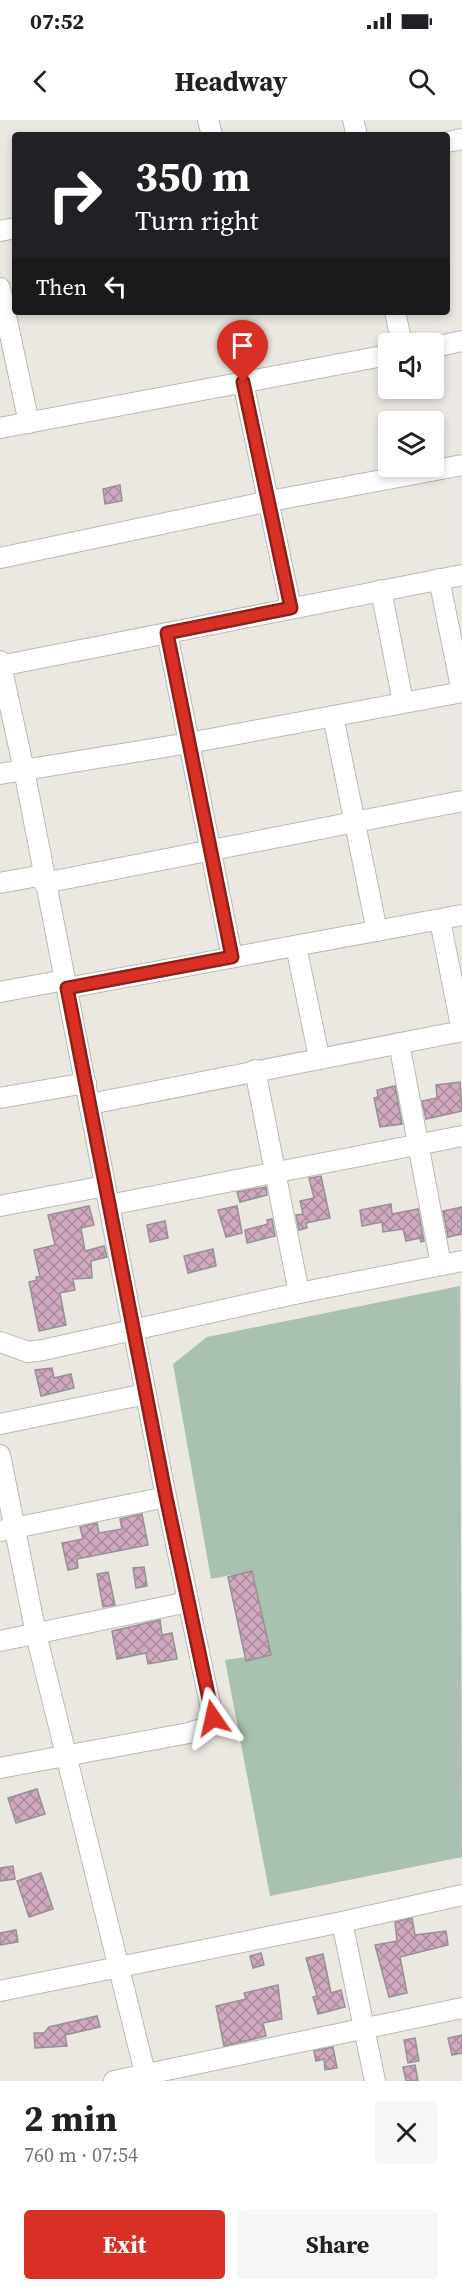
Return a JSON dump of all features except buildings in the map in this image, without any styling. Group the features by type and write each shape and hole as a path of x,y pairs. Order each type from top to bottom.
{"street":[{"path":"0,288 29,423"},
{"path":"396,315 400,333"},
{"path":"444,345 462,341"},
{"path":"0,428 378,357"},
{"path":"243,382 291,608"},
{"path":"0,558 270,501 462,465"},
{"path":"0,1768 189,1733 211,1724 213,1718 166,1497 24,770 0,664 462,575"},
{"path":"0,774 189,743 462,692 439,579"},
{"path":"381,590 403,702"},
{"path":"167,633 232,957"},
{"path":"333,716 377,931"},
{"path":"0,883 44,879 210,851 462,801"},
{"path":"0,992 66,984 232,957 462,915"},
{"path":"90,1104 319,1057 462,1031 440,920"},
{"path":"296,946 319,1057"},
{"path":"399,1043 441,1265"},
{"path":"255,1070 299,1293"},
{"path":"0,1098 86,1083"},
{"path":"0,1206 107,1195 274,1173 462,1136"},
{"path":"0,1342 28,1352 134,1332 299,1293 462,1261"},
{"path":"0,1424 146,1394"},
{"path":"0,1455 7,1530 36,1634 146,2078"},
{"path":"7,1530 166,1497"},
{"path":"0,1641 188,1602"},
{"path":"0,1991 342,1922 462,1895"},
{"path":"342,1922 375,2081"},
{"path":"114,2081 146,2078 364,2027 462,2008"}],"green space":[{"path":"460,1286 462,1857 270,1896 225,1660 247,1657 231,1575 211,1579 173,1364 207,1337"}],"route":[{"path":"213,1718 166,1497 67,988 232,957 167,633 291,608 243,382"}]}
